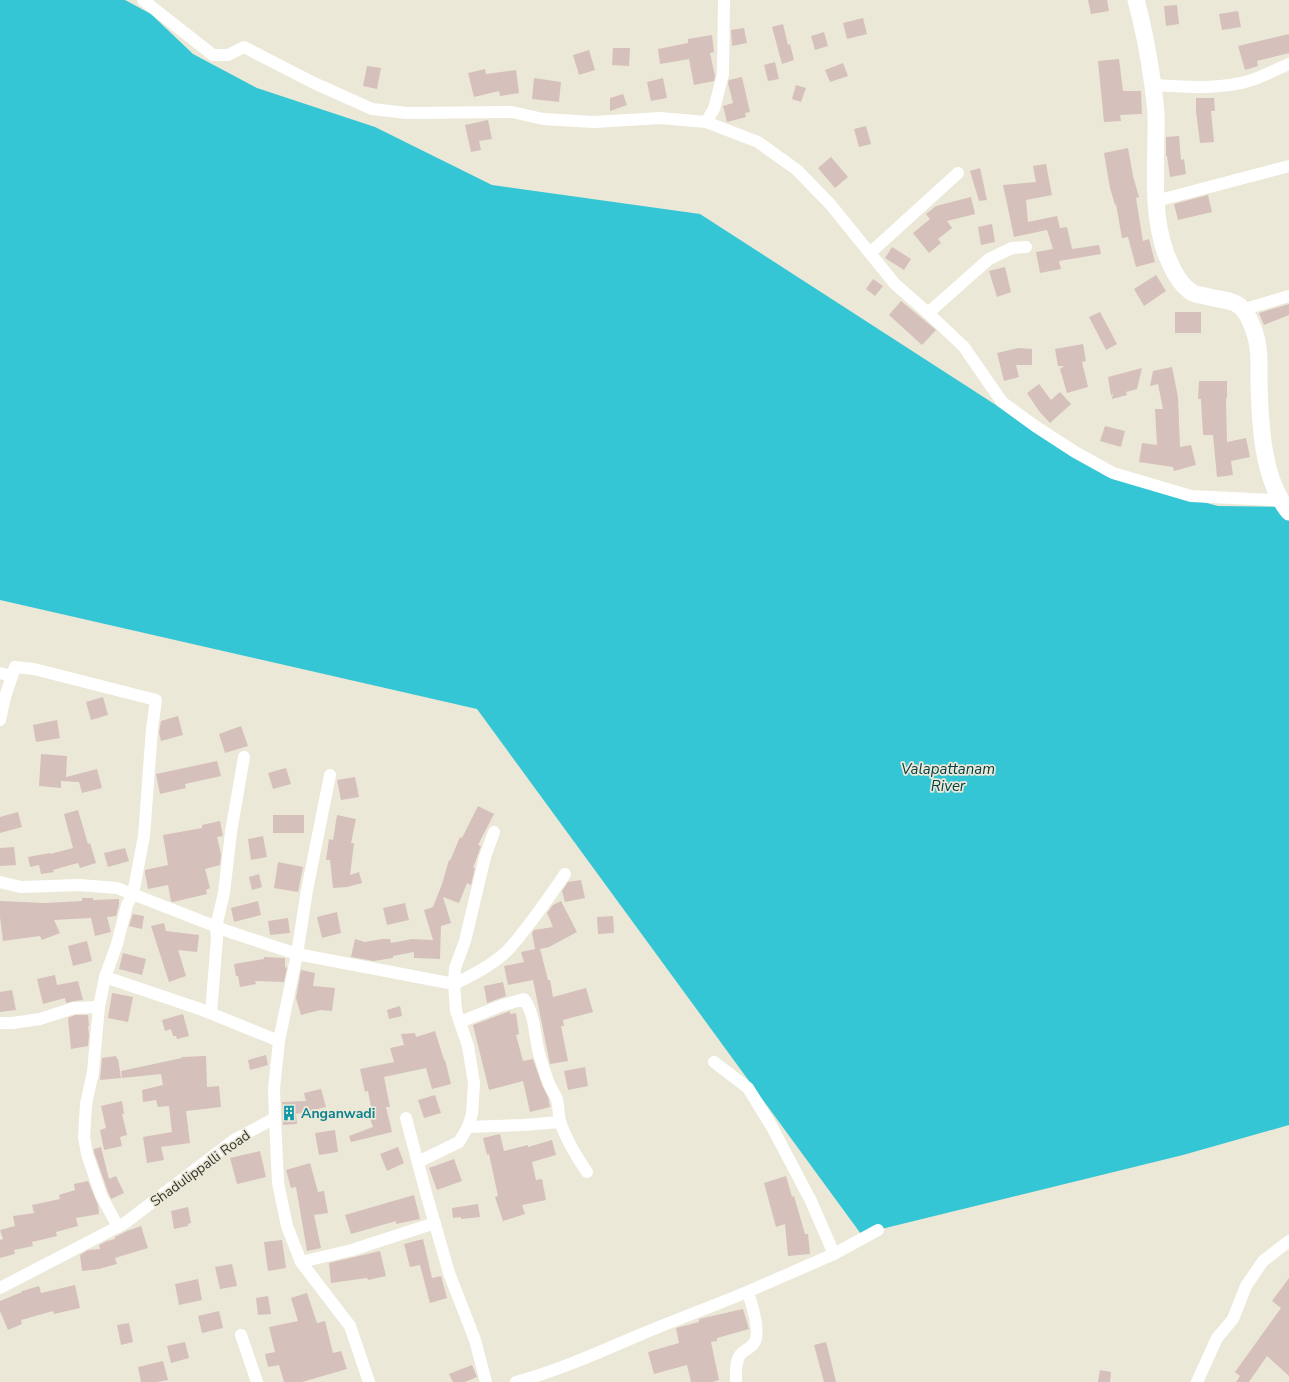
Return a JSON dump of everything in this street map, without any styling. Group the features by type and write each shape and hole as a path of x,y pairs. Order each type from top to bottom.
{"main road":[{"path":"1136,0 1149,54 1156,114 1156,201 1158,224 1166,254 1182,284 1194,294 1229,300 1244,309 1254,329 1258,352 1260,421 1269,474 1285,507"}],"street":[{"path":"142,0 213,55 228,55 244,47 314,83 372,108 407,113 512,112 543,119 594,122 660,118 706,122 758,142 797,170 830,204 895,284 964,347 1002,402 1035,426 1075,452 1113,473 1191,496 1273,500 1285,507"},
{"path":"706,122 714,109 723,74 724,0"},
{"path":"1152,85 1176,87 1223,85 1252,80 1289,64"},
{"path":"1156,201 1289,166"},
{"path":"870,254 958,174"},
{"path":"928,313 989,259 1012,248 1026,247"},
{"path":"1244,309 1289,296"},
{"path":"0,720 5,697 6,675 15,667 34,669 156,700 152,729 144,836 133,894 127,905 117,944 105,977 99,1007 93,1072 86,1104 84,1137 87,1154 101,1195 118,1227"},
{"path":"211,1014 217,938 216,927 224,893 231,832 244,757"},
{"path":"330,775 306,890 297,954 279,1041 274,1089 278,1183 287,1226 301,1262 350,1326 368,1382"},
{"path":"418,1162 459,1142 468,1127 472,1114 474,1083 468,1046 456,1011 454,968 465,941 482,868 494,832"},
{"path":"0,882 21,887 79,886 117,888 216,927 297,954 454,984 474,974 507,950 545,903 565,874"},
{"path":"105,977 211,1014 279,1041"},
{"path":"460,1022 500,1006 524,999 530,1006 540,1057 550,1085 556,1096 560,1122 576,1157 587,1172"},
{"path":"0,1023 13,1023 40,1019 74,1008 99,1007"},
{"path":"714,1062 748,1088 772,1127 811,1201 834,1254"},
{"name":"Shadulippalli Road","path":"0,1288 125,1223 234,1140 275,1118"},
{"path":"406,1118 449,1273 475,1340 486,1382"},
{"path":"468,1127 560,1122"},
{"path":"301,1262 352,1250 434,1223"},
{"path":"516,1382 538,1376 585,1358 747,1292 834,1254 878,1230"},
{"path":"1197,1382 1218,1338 1233,1319 1246,1286 1263,1261 1289,1241"},
{"path":"736,1382 739,1355 755,1342 758,1332 750,1298 747,1292"},
{"path":"241,1336 257,1382"}],"water":[{"name":"Valapattanam River","path":"0,0 125,0 151,14 193,54 257,88 375,127 492,185 700,214 1106,476 1218,506 1285,507 1289,505 1289,1125 1183,1155 861,1234 477,709 0,600"}],"building":[{"path":"1088,0 1107,0 1109,11 1091,14"},
{"path":"1177,5 1179,24 1166,26 1164,6"},
{"path":"1238,11 1241,27 1222,30 1219,14"},
{"path":"863,18 867,34 847,39 843,23"},
{"path":"783,24 788,45 790,44 794,60 782,64 772,27"},
{"path":"744,28 747,43 732,46 731,30"},
{"path":"824,32 828,46 815,50 811,36"},
{"path":"1289,34 1289,53 1257,61 1258,66 1245,70 1238,46"},
{"path":"712,35 714,52 710,53 715,76 714,81 694,85 689,59 660,64 658,49 688,43 688,39"},
{"path":"613,48 630,48 629,66 612,65"},
{"path":"589,50 595,70 579,75 573,55"},
{"path":"1119,59 1123,91 1141,91 1142,114 1120,115 1121,121 1104,122 1098,61"},
{"path":"775,62 779,79 768,81 764,65"},
{"path":"843,63 848,76 830,82 825,70"},
{"path":"367,66 381,68 377,89 363,86"},
{"path":"485,69 486,74 516,70 519,93 500,96 499,91 474,97 468,73"},
{"path":"742,77 750,112 745,113 746,117 727,122 723,106 733,103 728,83 729,80"},
{"path":"534,78 561,82 559,102 532,99"},
{"path":"663,78 667,98 651,101 647,82"},
{"path":"796,85 806,88 801,102 792,99"},
{"path":"623,94 627,105 610,111 610,98"},
{"path":"1196,98 1214,98 1215,111 1211,111 1214,142 1200,143"},
{"path":"488,120 492,139 479,141 481,150 471,152 465,125"},
{"path":"866,126 871,144 859,147 854,129"},
{"path":"1179,136 1181,160 1184,159 1186,174 1170,177 1166,156 1166,137"},
{"path":"1128,148 1133,176 1139,197 1136,198 1143,241 1149,239 1155,262 1136,267 1128,237 1122,238 1116,204 1115,205 1110,188 1104,153"},
{"path":"831,157 848,177 835,188 818,168"},
{"path":"1046,164 1052,195 1026,200 1028,222 1057,216 1060,228 1067,227 1072,249 1099,245 1101,254 1059,261 1061,269 1040,273 1036,252 1053,249 1047,230 1014,237 1003,185 1036,182 1033,166"},
{"path":"980,168 987,200 979,201 970,171"},
{"path":"1208,195 1212,212 1178,220 1174,204"},
{"path":"971,197 975,214 947,221 952,228 938,239 941,243 929,253 913,233 930,219 926,214 936,206"},
{"path":"992,224 995,242 981,245 978,227"},
{"path":"892,247 911,259 904,270 885,258"},
{"path":"1005,267 1011,292 997,297 989,271"},
{"path":"1156,275 1166,291 1144,306 1134,289"},
{"path":"873,279 883,286 875,296 866,289"},
{"path":"901,301 936,330 922,345 889,315"},
{"path":"1289,304 1289,315 1264,325 1259,313"},
{"path":"1100,312 1117,344 1106,350 1089,317"},
{"path":"1175,312 1201,312 1201,333 1175,333"},
{"path":"1083,344 1086,361 1082,362 1088,387 1067,393 1060,369 1064,366 1058,366 1055,349"},
{"path":"1018,348 1032,349 1032,365 1016,365 1019,377 1004,381 997,353"},
{"path":"1172,367 1178,397 1180,447 1191,445 1196,465 1174,471 1173,467 1139,462 1142,443 1157,445 1155,409 1163,409 1158,384 1150,386 1153,371"},
{"path":"1142,368 1137,389 1126,392 1127,395 1112,399 1113,393 1111,396 1108,377"},
{"path":"1199,381 1227,381 1227,442 1246,438 1250,457 1231,461 1233,475 1217,477 1213,435 1203,435 1201,399 1198,399"},
{"path":"1039,384 1051,400 1060,392 1071,404 1050,423 1039,411 1027,393"},
{"path":"1105,426 1125,431 1121,447 1100,441"},
{"path":"103,697 108,715 91,720 86,702"},
{"path":"178,716 183,735 161,741 159,733 161,721"},
{"path":"57,720 60,738 36,742 33,725"},
{"path":"241,726 248,746 225,753 219,734"},
{"path":"41,754 67,756 66,777 97,769 102,788 82,793 79,782 61,781 61,788 39,786"},
{"path":"217,761 221,776 185,784 186,788 160,794 156,774"},
{"path":"286,768 291,784 273,789 268,773"},
{"path":"355,777 359,797 341,800 337,780"},
{"path":"478,806 494,814 478,845 481,846 473,868 475,868 471,885 467,883 459,903 443,897 451,923 441,926 440,959 414,958 414,952 393,956 393,958 374,961 351,957 355,939 365,942 390,939 391,943 412,939 433,940 424,910 433,907 449,860 450,861 460,837 462,838"},
{"path":"78,810 88,844 90,843 96,863 80,868 78,863 53,870 54,872 41,874 39,865 30,867 28,857 50,854 73,848 64,814"},
{"path":"18,812 22,827 0,833 0,817"},
{"path":"273,815 304,815 304,833 273,833"},
{"path":"337,815 356,819 351,843 354,843 350,875 359,872 362,883 347,887 333,888 330,860 326,860 329,839 333,840"},
{"path":"220,821 223,836 217,837 221,854 220,865 205,869 210,888 206,890 207,894 173,902 171,901 168,885 148,889 145,870 168,865 163,835 202,828 202,825"},
{"path":"263,836 267,857 251,860 248,839"},
{"path":"14,847 16,865 0,866 0,848"},
{"path":"125,848 129,861 108,867 104,853"},
{"path":"278,862 303,867 298,892 274,888"},
{"path":"259,874 262,887 252,890 249,877"},
{"path":"581,880 585,898 565,902 562,891 568,882"},
{"path":"82,898 93,898 93,900 119,899 116,916 107,917 111,932 95,936 91,918 54,920 60,933 42,940 40,936 3,941 0,901 45,903 82,901"},
{"path":"258,901 261,915 234,922 231,908"},
{"path":"561,901 577,932 549,947 540,949 548,980 550,980 553,997 586,988 593,1012 563,1020 564,1026 561,1026 568,1061 550,1064 533,980 508,985 504,966 524,962 521,952 535,949 532,933 534,930 553,927 547,913 553,905"},
{"path":"405,903 409,920 387,925 383,908"},
{"path":"337,912 341,933 322,938 317,917"},
{"path":"133,914 144,916 142,929 129,926"},
{"path":"613,916 614,933 598,934 597,917"},
{"path":"288,918 290,933 270,935 268,921"},
{"path":"164,923 166,931 199,935 197,952 178,950 186,976 169,982 151,926"},
{"path":"87,941 92,961 73,966 68,946"},
{"path":"123,953 146,959 142,975 119,969"},
{"path":"264,957 285,958 285,967 287,968 284,982 255,981 256,984 240,987 234,964 264,959"},
{"path":"301,970 315,973 313,986 335,988 332,1011 320,1010 301,1015 296,998"},
{"path":"55,975 57,985 78,981 83,1000 66,1003 65,998 43,1004 37,979"},
{"path":"503,982 506,996 487,1003 484,986"},
{"path":"12,990 16,1010 0,1012 0,992"},
{"path":"112,993 133,997 128,1022 108,1018"},
{"path":"400,1006 402,1016 389,1019 387,1010"},
{"path":"510,1011 510,1014 516,1013 519,1034 516,1035 523,1061 533,1059 548,1097 550,1107 530,1112 523,1081 489,1090 473,1025"},
{"path":"183,1014 189,1036 177,1039 176,1036 173,1036 171,1029 165,1031 162,1020"},
{"path":"75,1015 88,1015 88,1046 71,1049 68,1018"},
{"path":"435,1031 451,1084 432,1089 426,1068 384,1077 390,1107 386,1107 392,1132 351,1142 349,1136 373,1127 370,1118 373,1117 368,1091 365,1092 360,1069 394,1062 390,1048 404,1045 401,1034 415,1033 416,1037"},
{"path":"266,1055 268,1065 250,1070 248,1060"},
{"path":"116,1056 118,1059 121,1078 100,1080 102,1058"},
{"path":"206,1056 207,1087 219,1086 221,1107 186,1111 190,1143 161,1147 164,1160 147,1163 143,1137 172,1132 169,1106 158,1107 156,1100 143,1102 142,1090 163,1085 161,1074 122,1078 121,1071 182,1057"},
{"path":"585,1067 588,1086 568,1090 564,1071"},
{"path":"321,1089 326,1107 296,1114 297,1124 283,1125 282,1102 306,1101 304,1093"},
{"path":"435,1095 441,1113 424,1118 418,1100"},
{"path":"122,1101 124,1114 122,1114 127,1135 120,1137 122,1146 104,1150 100,1130 106,1128 101,1106"},
{"path":"335,1130 338,1152 319,1155 315,1133"},
{"path":"500,1134 504,1151 528,1145 528,1147 552,1140 556,1155 532,1162 536,1180 542,1179 546,1200 522,1205 525,1214 503,1221 495,1197 498,1196 489,1154 487,1155 483,1138"},
{"path":"101,1147 109,1179 116,1176 124,1193 111,1199 94,1152 94,1149"},
{"path":"398,1147 404,1163 387,1171 380,1154"},
{"path":"260,1151 266,1177 237,1184 230,1158"},
{"path":"454,1159 462,1181 437,1190 429,1168"},
{"path":"310,1163 318,1192 324,1191 328,1213 314,1215 321,1248 307,1251 296,1187 291,1188 286,1170"},
{"path":"786,1176 792,1197 794,1196 805,1234 808,1234 810,1254 788,1256 785,1224 776,1227 764,1183"},
{"path":"88,1181 98,1205 99,1214 76,1218 78,1226 56,1232 57,1236 32,1242 33,1246 14,1250 15,1254 0,1258 0,1240 3,1239 0,1230 15,1226 13,1216 34,1213 32,1205 60,1199 59,1195 75,1190 74,1184"},
{"path":"414,1195 420,1219 396,1224 396,1221 351,1234 345,1215"},
{"path":"478,1204 480,1217 461,1219 461,1217 453,1218 452,1208"},
{"path":"188,1207 191,1223 188,1224 188,1226 174,1229 171,1211"},
{"path":"141,1226 148,1248 115,1258 117,1264 99,1269 82,1271 80,1255 88,1250 100,1249 99,1245 115,1239 115,1237 127,1231"},
{"path":"423,1239 432,1278 441,1276 447,1298 430,1303 420,1265 410,1267 404,1244"},
{"path":"282,1240 286,1268 268,1271 264,1242"},
{"path":"380,1251 386,1276 368,1280 367,1278 331,1283 329,1263"},
{"path":"232,1264 237,1286 220,1289 215,1267"},
{"path":"1289,1278 1289,1376 1267,1356 1249,1382 1236,1382 1240,1376 1235,1372 1281,1308 1272,1301"},
{"path":"198,1279 202,1300 179,1305 175,1284"},
{"path":"75,1285 80,1308 54,1314 53,1311 21,1320 22,1324 8,1330 0,1311 0,1301 22,1291 39,1286 41,1293"},
{"path":"307,1293 317,1323 325,1321 333,1353 341,1351 347,1369 302,1382 284,1382 279,1365 268,1367 265,1354 275,1352 269,1327 298,1321 291,1298"},
{"path":"268,1296 271,1314 258,1315 256,1298"},
{"path":"743,1309 749,1329 717,1338 717,1341 711,1342 719,1380 712,1382 691,1382 687,1365 654,1374 648,1352 679,1343 676,1328 699,1322 699,1319"},
{"path":"219,1311 223,1328 202,1333 198,1316"},
{"path":"129,1323 133,1342 121,1345 117,1325"},
{"path":"185,1342 189,1358 171,1363 167,1346"},
{"path":"826,1342 836,1382 824,1382 814,1345"},
{"path":"163,1361 168,1380 141,1382 138,1367"},
{"path":"472,1365 477,1377 465,1382 453,1382 449,1374"},
{"path":"1100,1370 1111,1372 1110,1382 1098,1382"}],"place":[{"name":"Anganwadi","path":"289,1113"}]}
